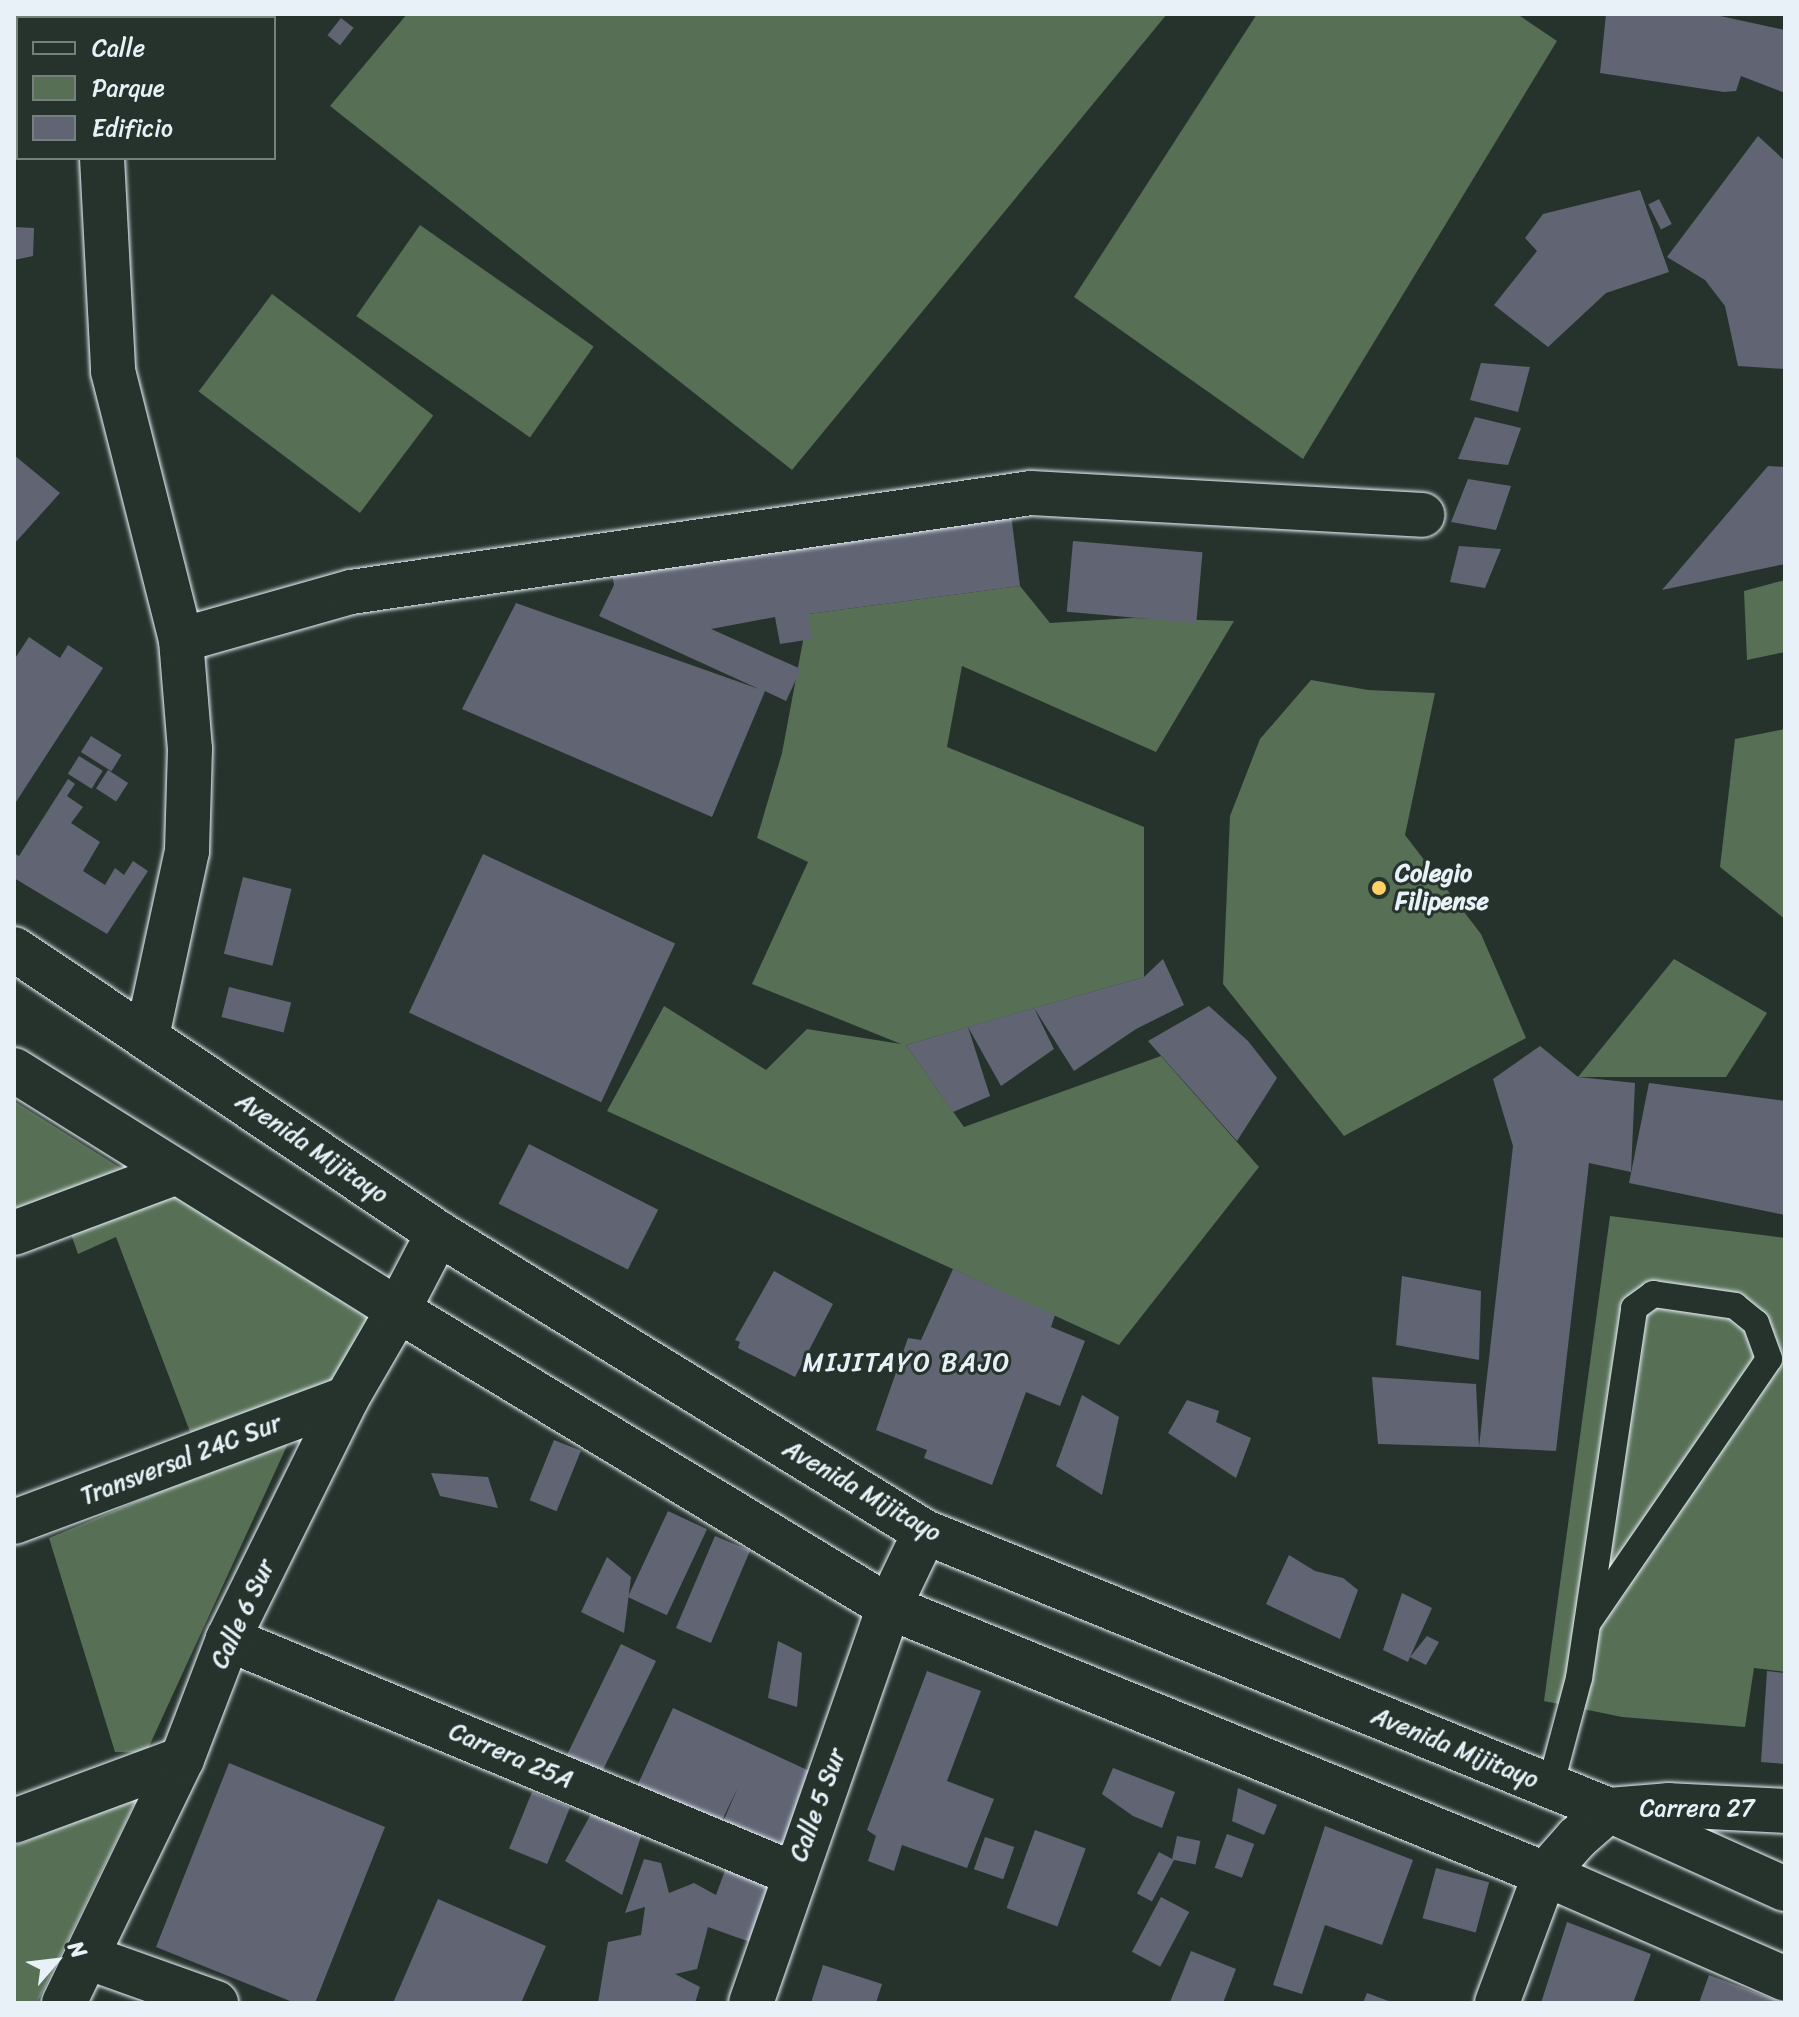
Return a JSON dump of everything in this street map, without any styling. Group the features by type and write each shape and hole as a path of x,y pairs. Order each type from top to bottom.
{"street":[{"path":"102,160 113,371 181,640 190,749 187,851 147,1036"},
{"path":"181,640 351,592 1031,493 1422,515"},
{"name":"Avenida Mijitayo","path":"14,949 438,1233 925,1532 1609,1810 1785,1889"},
{"path":"14,1070 398,1310 889,1607 1545,1874 1785,1979"},
{"path":"14,1233 177,1172"},
{"name":"Calle 6 Sur","path":"64,2003 182,1759 228,1639 347,1398 438,1233"},
{"name":"Transversal 24C Sur","path":"14,1522 347,1398"},
{"name":"Calle 5 Sur","path":"751,2003 889,1607 925,1532"},
{"name":"Carrera 25A","path":"228,1639 794,1874"},
{"path":"14,1821 182,1759"},
{"name":"Carrera 27","path":"1609,1810 1668,1805 1785,1811"},
{"path":"1497,2003 1545,1874 1577,1838 1609,1810"},
{"path":"87,1957 216,2003"}],"lane":[{"path":"1550,1787 1579,1678 1634,1308 1653,1294 1735,1306 1756,1323 1769,1359 1588,1622"}],"green space":[{"path":"407,14 1167,14 792,470 330,106"},
{"path":"1257,14 1517,14 1557,41 1303,459 1074,297"},
{"path":"420,225 594,347 530,438 356,316"},
{"path":"272,294 433,416 360,513 199,391"},
{"path":"1785,580 1785,652 1747,660 1744,591"},
{"path":"1020,586 1050,623 1133,618 1234,621 1156,752 962,666 947,747 1144,827 1144,977 906,1045 964,1127 1161,1056 1259,1167 1119,1345 607,1111 664,1006 766,1070 807,1029 901,1044 752,984 808,862 757,838 782,753 808,614"},
{"path":"1311,680 1368,690 1435,693 1405,835 1481,934 1526,1038 1344,1136 1223,984 1230,816 1260,739"},
{"path":"1785,729 1785,919 1720,867 1735,739"},
{"path":"1674,959 1767,1013 1726,1077 1578,1077"},
{"path":"14,1101 127,1172 14,1214"},
{"path":"167,1190 370,1312 339,1380 192,1437 116,1237 78,1254 71,1234"},
{"path":"1610,1216 1785,1238 1785,1672 1754,1668 1745,1727 1622,1717 1544,1701"},
{"path":"291,1437 146,1753 115,1752 49,1538"},
{"path":"137,1798 37,2003 14,2003 14,1846"}],"building":[{"path":"1606,14 1711,14 1785,30 1785,93 1741,76 1736,91 1724,92 1600,73"},
{"path":"341,18 354,28 340,45 327,35"},
{"path":"1758,136 1785,161 1785,369 1738,366 1725,306 1705,280 1667,257"},
{"path":"1640,190 1669,272 1606,293 1548,347 1494,305 1537,251 1525,238 1543,214"},
{"path":"1659,199 1672,224 1661,229 1648,204"},
{"path":"14,227 34,228 33,256 14,260"},
{"path":"1481,363 1530,367 1518,412 1470,400"},
{"path":"1475,417 1521,428 1508,465 1458,459"},
{"path":"14,455 60,493 14,544"},
{"path":"1768,466 1785,467 1785,564 1662,590"},
{"path":"1468,479 1511,486 1496,530 1451,522"},
{"path":"1010,506 1020,586 808,614 812,639 780,644 775,617 711,629 801,669 786,701 765,691 712,817 462,709 516,603 759,689 599,616 614,585 611,566"},
{"path":"1073,541 1203,552 1196,623 1067,612"},
{"path":"1459,546 1501,549 1485,588 1450,582"},
{"path":"29,637 60,658 68,645 103,668 14,805 14,660"},
{"path":"91,736 122,755 111,771 81,752"},
{"path":"79,756 103,771 92,789 68,774"},
{"path":"108,770 128,783 116,802 96,788"},
{"path":"68,779 75,784 67,796 83,807 71,823 100,842 83,871 105,885 115,868 124,875 133,861 148,871 107,934 14,878 14,853 19,856"},
{"path":"483,854 675,944 601,1102 409,1013"},
{"path":"243,877 292,889 272,966 224,954"},
{"path":"1163,959 1184,1005 1136,1029 1074,1071 1034,1008 1144,977"},
{"path":"229,987 291,1002 284,1033 222,1017"},
{"path":"1209,1006 1248,1041 1277,1078 1237,1141 1148,1041"},
{"path":"1034,1008 1054,1049 1001,1086 968,1027"},
{"path":"968,1027 990,1096 953,1112 906,1045"},
{"path":"1540,1046 1578,1077 1635,1083 1631,1172 1589,1163 1556,1451 1479,1447 1513,1146 1493,1079"},
{"path":"1649,1083 1785,1101 1785,1215 1629,1183"},
{"path":"529,1144 658,1210 628,1270 499,1204"},
{"path":"953,1269 1055,1315 1051,1327 1085,1341 1060,1406 1026,1392 992,1485 924,1458 927,1450 876,1430 908,1338 921,1340"},
{"path":"774,1271 833,1304 795,1377 738,1348 740,1342 735,1340"},
{"path":"1402,1276 1481,1291 1479,1360 1396,1345"},
{"path":"1372,1377 1476,1384 1479,1447 1378,1444"},
{"path":"1082,1395 1119,1417 1102,1495 1056,1466"},
{"path":"1187,1400 1219,1411 1216,1422 1251,1438 1236,1478 1168,1433"},
{"path":"554,1440 581,1451 557,1511 530,1500"},
{"path":"431,1473 488,1477 498,1508 440,1496"},
{"path":"668,1511 707,1529 667,1615 628,1597"},
{"path":"715,1536 750,1551 711,1643 676,1628"},
{"path":"1289,1555 1315,1571 1343,1578 1358,1590 1340,1639 1266,1604"},
{"path":"607,1557 631,1577 624,1633 581,1612"},
{"path":"1402,1593 1432,1608 1408,1662 1383,1650"},
{"path":"1427,1636 1439,1642 1426,1665 1410,1657"},
{"path":"778,1641 802,1653 797,1707 768,1698"},
{"path":"621,1644 656,1661 598,1780 563,1763"},
{"path":"927,1671 981,1691 947,1781 994,1799 967,1868 902,1845 894,1871 868,1861 876,1836 867,1830"},
{"path":"1767,1671 1785,1673 1785,1764 1761,1762"},
{"path":"673,1708 818,1775 784,1856 720,1829 738,1787 714,1837 632,1797"},
{"path":"229,1763 385,1827 315,2003 295,2003 156,1947"},
{"path":"1113,1768 1175,1792 1162,1828 1133,1816 1102,1794"},
{"path":"1238,1788 1277,1805 1264,1835 1232,1821"},
{"path":"532,1792 570,1807 547,1864 509,1849"},
{"path":"591,1814 642,1833 622,1895 565,1861"},
{"path":"1325,1826 1413,1860 1382,1945 1325,1925 1302,1994 1273,1985"},
{"path":"1035,1830 1086,1848 1057,1926 1007,1908"},
{"path":"1227,1834 1254,1844 1242,1878 1215,1868"},
{"path":"1177,1836 1200,1841 1195,1864 1172,1859"},
{"path":"985,1837 1014,1847 1003,1879 974,1869"},
{"path":"1159,1852 1174,1860 1152,1901 1137,1893"},
{"path":"644,1859 661,1863 669,1893 694,1883 716,1895 727,1865 771,1880 750,1942 708,1927 697,1969 675,1974 700,1987 695,2003 598,2003 608,1942 641,1935 645,1907 625,1913"},
{"path":"1436,1868 1489,1882 1476,1932 1423,1918"},
{"path":"1161,1897 1189,1912 1160,1967 1132,1952"},
{"path":"438,1899 546,1946 521,2003 393,2003"},
{"path":"1567,1922 1651,1954 1633,2003 1541,2003"},
{"path":"1191,1951 1236,1969 1223,2003 1170,2002"},
{"path":"823,1965 882,1984 876,2003 811,2003"},
{"path":"1709,1975 1783,2003 1699,2003"},
{"path":"1367,1993 1394,2003 1363,2003"}],"place":[{"name":"Colegio Filipense","path":"1379,888"}],"district":[{"name":"MIJITAYO BAJO","path":"907,1363"}]}
